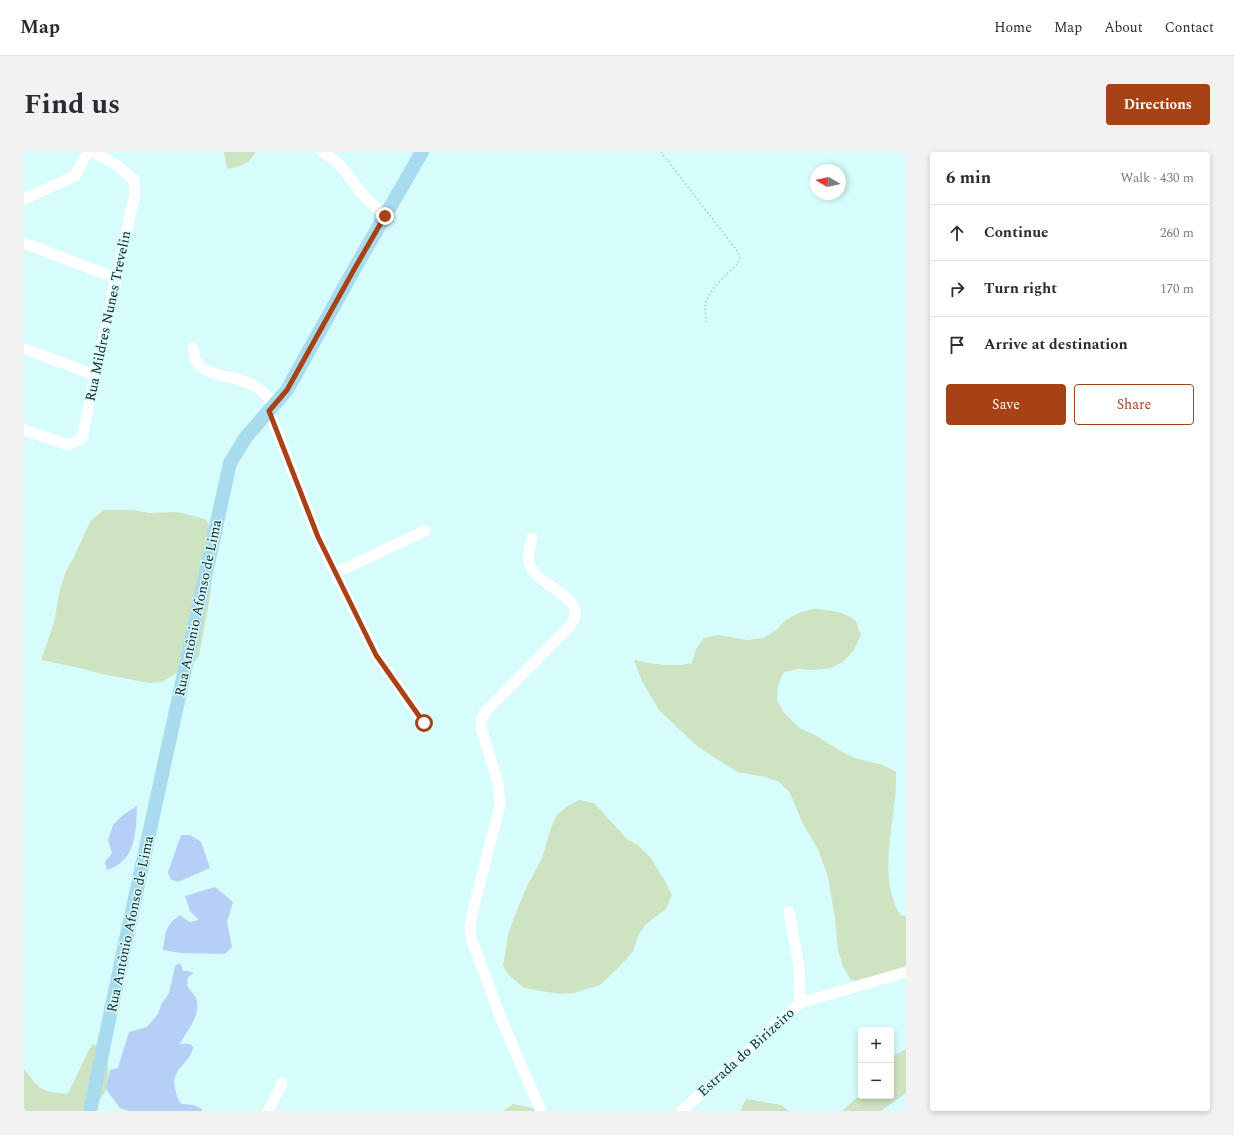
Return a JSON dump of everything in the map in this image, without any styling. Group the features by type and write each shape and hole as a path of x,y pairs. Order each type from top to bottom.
{"main road":[{"name":"Rua Antônio Afonso de Lima","path":"90,1111 128,929 230,463 246,437 287,390 422,152"}],"street":[{"path":"24,200 75,176 88,152"},
{"name":"Rua Mildres Nunes Trevelin","path":"24,430 69,445 82,438 135,194 134,180 118,166 94,152"},
{"path":"322,152 331,156 365,197 385,216"},
{"path":"24,243 116,278"},
{"path":"192,348 196,361 204,368 210,372 246,382 256,387 272,408 318,537 376,655 424,723"},
{"path":"24,349 95,375"},
{"path":"335,572 425,531"},
{"path":"532,538 528,554 530,565 535,573 571,602 575,609 575,617 571,625 485,712 482,719 481,728 498,783 500,805 472,914 470,928 471,938 502,1021 541,1111"},
{"path":"789,912 799,967 800,1003"},
{"name":"Estrada do Birizeiro","path":"682,1111 800,1003 906,972"},
{"path":"268,1111 282,1083"}],"path":[{"path":"661,152 738,252 740,257 738,263 708,296 705,307 706,322"}],"green space":[{"path":"224,152 255,152 247,162 240,166 227,169"},
{"path":"103,510 133,510 149,513 176,512 207,520 212,535 210,564 211,591 199,656 189,668 162,682 149,683 41,660 54,623 60,589 66,571 90,522"},
{"path":"813,609 830,610 848,616 856,622 861,635 854,650 844,661 832,668 815,670 799,669 784,672 778,685 777,700 784,713 801,729 815,735 842,752 855,758 883,765 896,772 896,790 888,863 889,880 893,898 900,915 906,916 906,974 865,982 851,980 843,966 838,951 835,918 828,877 818,849 803,824 790,793 779,782 766,777 738,772 696,745 659,710 642,681 634,660 670,665 692,663 696,649 704,638 718,635 748,640 763,638 775,631 786,620 798,613"},
{"path":"579,800 594,803 627,839 639,846 650,857 672,895 666,909 645,925 638,936 633,951 624,962 600,985 574,993 559,994 524,988 509,975 503,966 508,935 526,888 542,858 556,816 566,807"},
{"path":"105,1044 108,1084 104,1094 89,1111 24,1111 24,1070 42,1089 67,1094 92,1045"},
{"path":"906,1049 906,1093 881,1111 842,1111 858,1097 858,1099 894,1099 894,1056"},
{"path":"746,1099 781,1105 789,1111 740,1111"},
{"path":"513,1104 544,1110 546,1111 503,1111"}],"water":[{"path":"137,806 135,835 129,853 117,866 107,870 105,862 112,853 108,840 113,825 124,814"},
{"path":"181,835 190,835 201,842 210,868 178,882 170,879 168,872"},
{"path":"215,887 233,902 227,922 232,947 225,954 181,953 163,950 165,934 168,926 175,919 180,915 189,922 199,920 190,911 185,896"},
{"path":"180,963 183,971 194,973 188,977 187,985 196,998 197,1010 193,1022 180,1044 190,1044 193,1047 189,1058 175,1076 175,1089 178,1099 182,1104 194,1105 202,1109 202,1111 129,1111 120,1108 106,1089 110,1070 118,1068 129,1032 147,1027 158,1014 161,1005 169,993 175,966"}],"route":[{"path":"385,216 287,390 269,411 318,537 376,655 424,723"}]}
